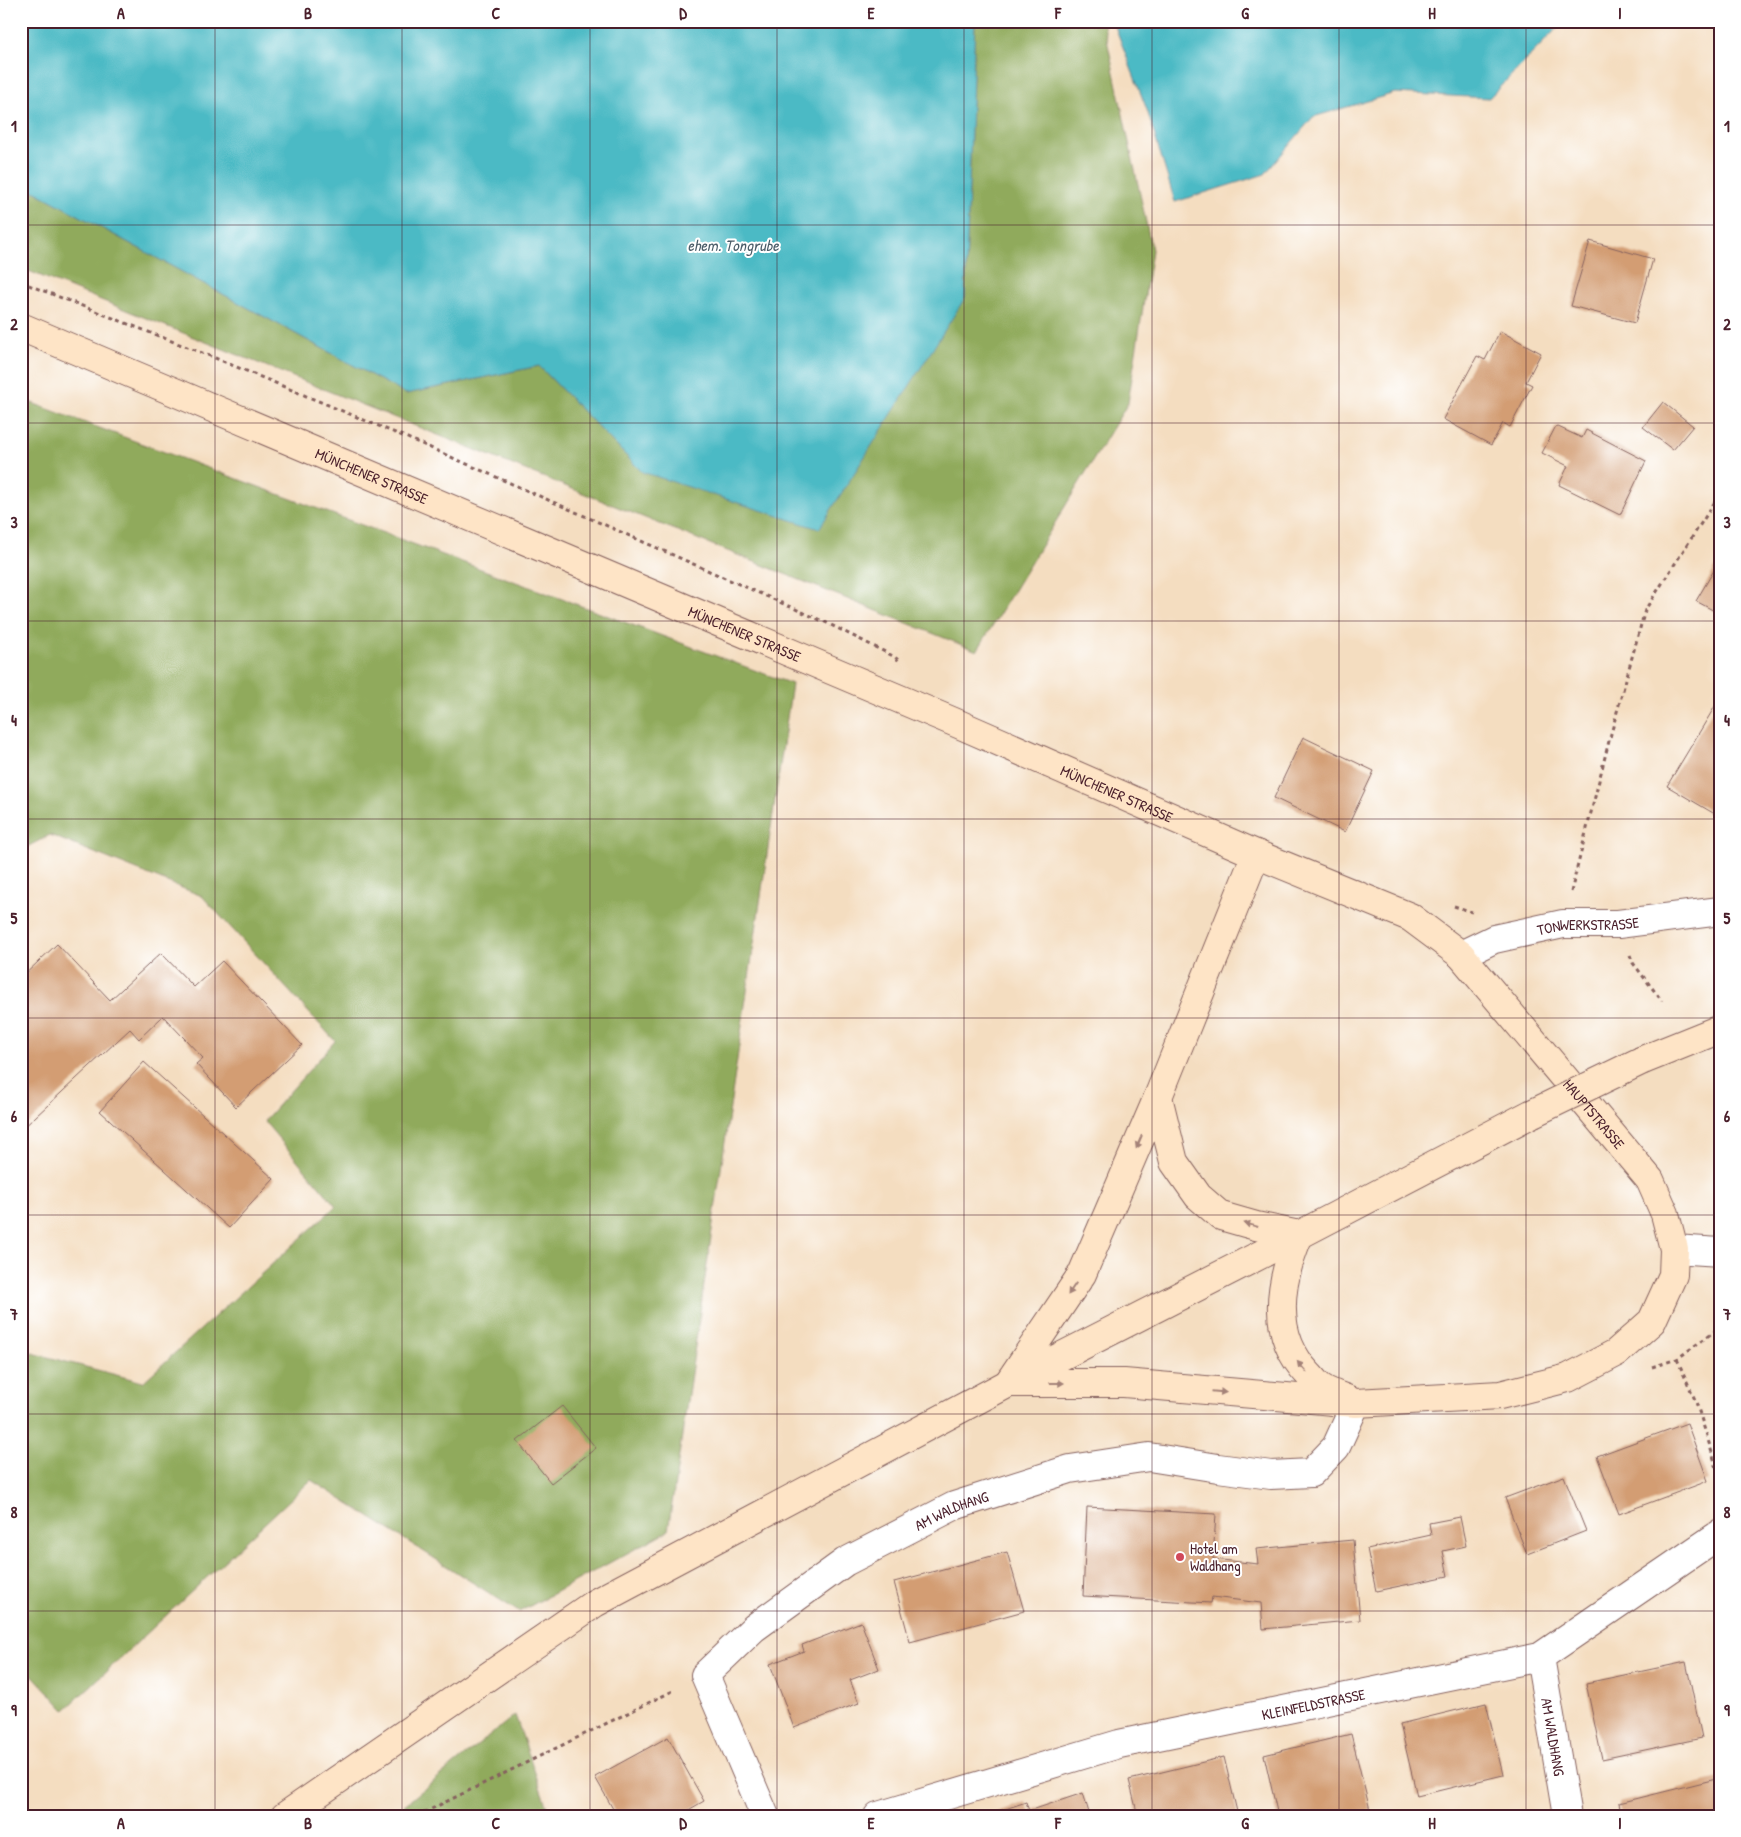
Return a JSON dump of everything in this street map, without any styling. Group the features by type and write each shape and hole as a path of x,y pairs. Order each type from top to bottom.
{"main road":[{"name":"MÜNCHENER STRASSE","path":"21,327 954,722 1256,854 1410,917 1461,955"},
{"path":"1009,1384 1082,1274 1158,1097 1256,854"},
{"name":"HAUPTSTRASSE","path":"1009,1384 1124,1383 1356,1403 1500,1395 1568,1378 1616,1352 1652,1321 1673,1275 1674,1249 1665,1214 1650,1180 1461,955"},
{"path":"286,1816 595,1603 1009,1384 1531,1114 1643,1060 1720,1029"},
{"path":"1158,1097 1174,1162 1198,1196 1221,1216 1299,1235"},
{"path":"1299,1235 1290,1256 1282,1284 1282,1326 1297,1363 1322,1388 1356,1403"}],"street":[{"name":"TONWERKSTRASSE","path":"1461,955 1494,940 1563,924 1618,924 1720,912"},
{"path":"1674,1249 1720,1252"},
{"name":"AM WALDHANG","path":"705,1675 754,1628 845,1562 954,1506 1070,1469 1149,1457 1271,1475 1311,1473 1336,1447 1356,1403"},
{"name":"KLEINFELDSTRASSE","path":"878,1816 1119,1744 1540,1657 1720,1534"},
{"name":"AM WALDHANG","path":"1540,1657 1567,1816"},
{"path":"705,1675 765,1816"}],"path":[{"path":"21,282 215,358 417,442 827,623 895,657 902,663"},
{"path":"1563,924 1609,741 1645,610 1720,494"},
{"path":"1450,905 1476,914"},
{"path":"1618,924 1633,963 1662,1000"},
{"path":"1676,1359 1696,1402 1720,1478"},
{"path":"417,1816 705,1675"}],"green space":[{"path":"975,21 1103,21 1152,250 1128,403 977,651 21,268 21,184 406,394 539,366 642,472 965,298"},
{"path":"21,399 792,684 668,1531 519,1612 311,1480 65,1710 21,1663 21,1350 143,1382 336,1206 264,1121 335,1041 202,896 50,835 21,850"},
{"path":"515,1715 550,1816 391,1816"}],"water":[{"name":"ehem. Tongrube","path":"21,21 975,21 965,298 819,529 642,472 539,366 406,394 21,184"},
{"path":"1113,21 1564,21 1489,98 1395,93 1313,117 1265,174 1175,202 1147,110"}],"building":[{"path":"1590,241 1653,259 1635,323 1571,306"},
{"path":"1500,331 1541,353 1526,382 1532,385 1510,427 1503,423 1491,445 1443,419 1477,356 1485,360"},
{"path":"1663,402 1693,426 1673,450 1643,427"},
{"path":"1556,426 1582,438 1586,430 1646,461 1620,515 1559,485 1568,466 1542,453"},
{"path":"1720,560 1720,614 1696,601"},
{"path":"1720,698 1720,817 1667,786"},
{"path":"1303,737 1374,771 1345,832 1274,798"},
{"path":"57,944 110,1000 161,953 194,987 222,961 302,1045 236,1107 196,1064 203,1058 163,1016 139,1039 130,1029 21,1130 21,978"},
{"path":"144,1062 274,1179 229,1228 100,1111"},
{"path":"562,1406 596,1448 551,1483 517,1441"},
{"path":"1687,1423 1708,1481 1619,1514 1597,1456"},
{"path":"1564,1476 1586,1531 1527,1554 1505,1498"},
{"path":"1087,1507 1216,1514 1213,1559 1258,1564 1256,1549 1353,1540 1360,1620 1263,1629 1261,1603 1212,1597 1211,1603 1083,1596"},
{"path":"1460,1517 1466,1546 1443,1551 1448,1576 1376,1591 1367,1549 1431,1535 1429,1523"},
{"path":"1007,1552 1024,1611 910,1642 894,1582"},
{"path":"861,1622 879,1669 850,1680 859,1703 794,1728 770,1664 804,1651 802,1645"},
{"path":"1686,1662 1702,1738 1602,1759 1586,1683"},
{"path":"1486,1703 1503,1775 1417,1796 1400,1724"},
{"path":"1351,1734 1370,1810 1345,1816 1278,1816 1264,1755"},
{"path":"668,1737 704,1801 678,1816 617,1816 595,1777"},
{"path":"1224,1757 1238,1816 1138,1816 1129,1780"},
{"path":"1720,1778 1720,1816 1622,1816 1619,1803"},
{"path":"1083,1793 1090,1816 985,1816 1026,1802 1029,1811"}],"place":[{"name":"Hotel am Waldhang","path":"1180,1557"}]}
